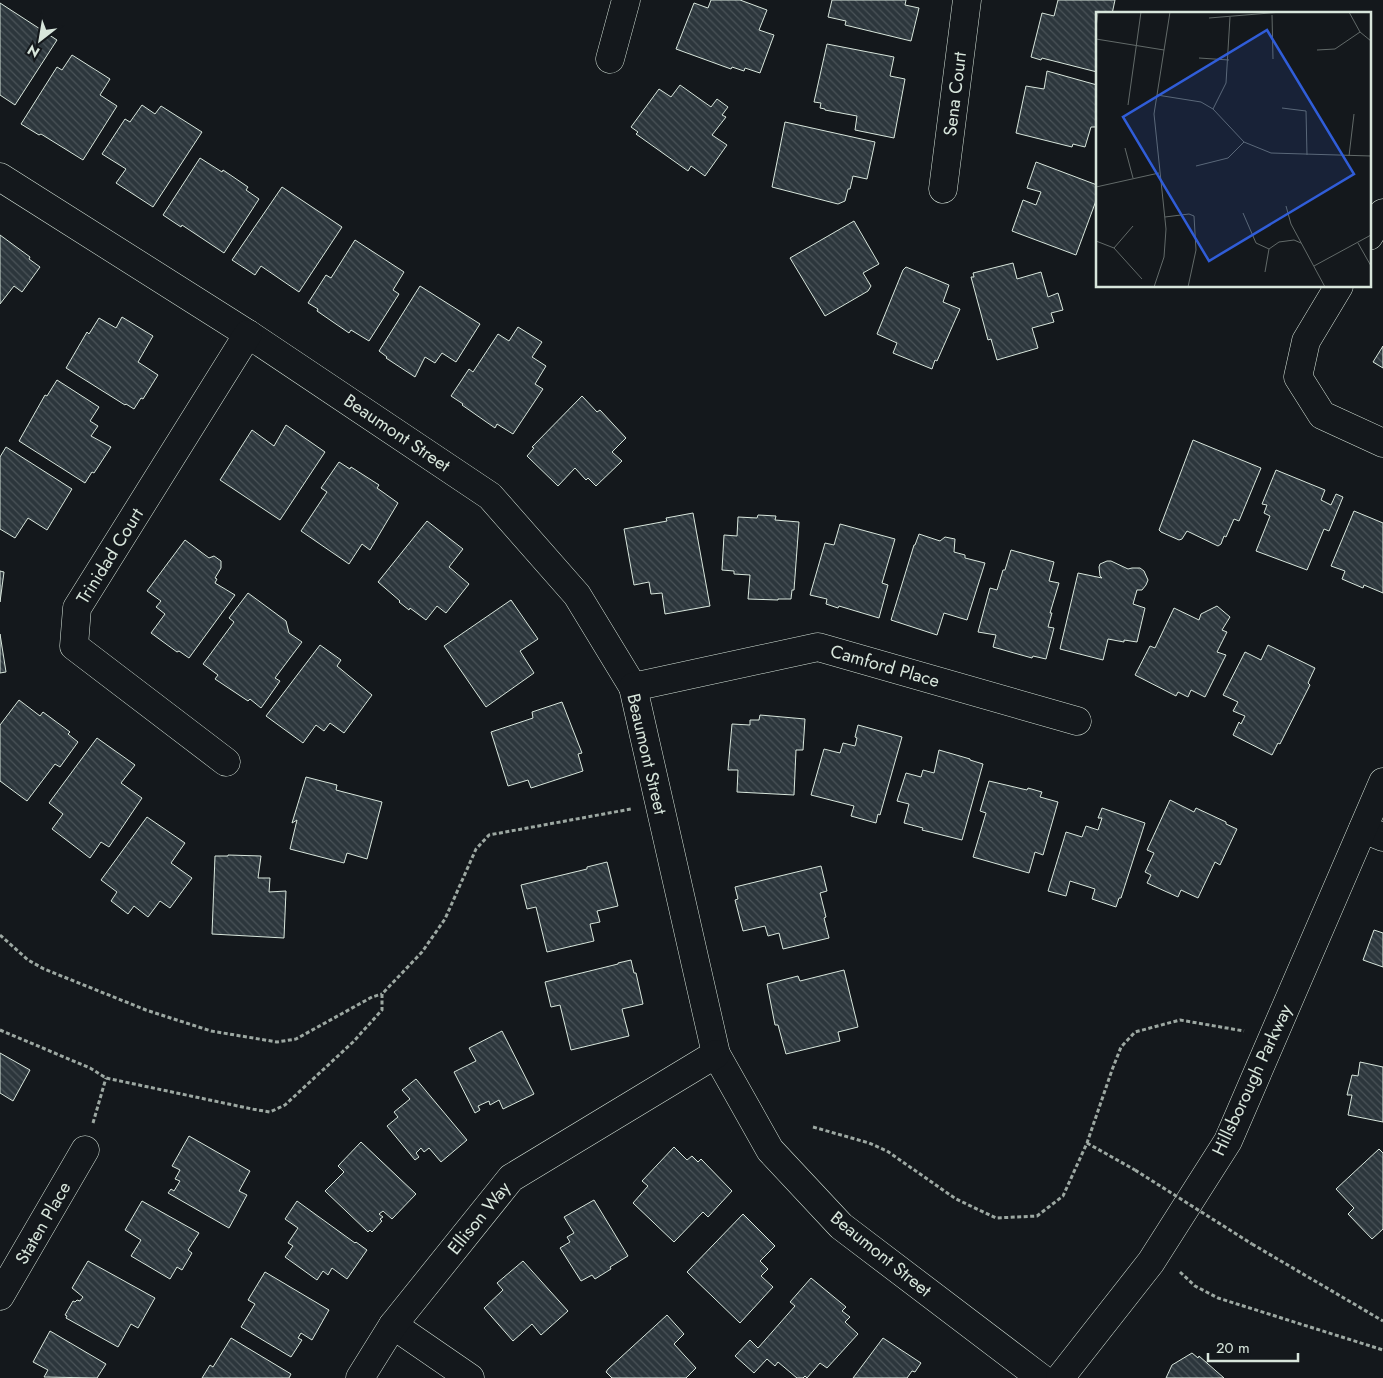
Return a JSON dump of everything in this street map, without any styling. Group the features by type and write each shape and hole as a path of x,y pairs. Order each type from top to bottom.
{"street":[{"path":"610,59 626,0"},
{"name":"Sena Court","path":"943,189 968,0"},
{"name":"Beaumont Street","path":"0,177 248,334 490,496 577,596 633,687 716,1054 770,1150 841,1226 1041,1378"},
{"path":"1370,234 1383,213"},
{"path":"1338,288 1306,341 1298,377 1322,416 1383,443"},
{"name":"Trinidad Court","path":"226,762 74,646 77,608 248,334"},
{"name":"Camford Place","path":"633,687 818,647 1077,721"},
{"name":"Hillsborough Parkway","path":"1060,1378 1151,1262 1228,1141 1373,833 1383,782"},
{"name":"Ellison Way","path":"360,1378 393,1325 511,1178 716,1054"},
{"name":"Staten Place","path":"0,1296 85,1150"},
{"path":"393,1325 470,1378"}],"path":[{"path":"0,935 28,960 44,970 146,1010 211,1031 277,1042 296,1039 382,994 422,952 445,919 476,849 489,835 659,803"},
{"path":"0,1030 90,1068 106,1078 252,1110 270,1112 285,1105 353,1042 382,1010 382,994"},
{"path":"813,1127 869,1143 887,1151 956,1199 996,1218 1037,1216 1063,1196 1087,1143 1121,1047 1135,1032 1180,1020 1245,1032"},
{"path":"85,1150 106,1078"},
{"path":"1087,1143 1135,1170 1252,1244 1383,1321"},
{"path":"1180,1272 1196,1286 1218,1298 1383,1350"}],"building":[{"path":"711,0 740,0 767,10 759,30 774,35 760,73 745,68 744,71 732,67 731,69 676,49 694,3 708,8"},
{"path":"832,0 906,0 905,5 919,8 911,41 845,25 846,21 828,17"},
{"path":"1058,0 1115,0 1112,12 1096,12 1096,72 1031,57 1042,13 1054,16"},
{"path":"0,3 57,40 15,105 0,95"},
{"path":"827,44 894,57 890,76 905,79 894,138 855,130 857,116 825,110 820,108 821,103 814,102"},
{"path":"72,55 110,79 100,95 117,106 83,160 21,124 57,67 62,70"},
{"path":"1047,71 1096,85 1096,127 1091,127 1085,147 1073,144 1072,147 1016,133 1026,86 1044,89"},
{"path":"680,85 711,107 717,99 728,107 722,115 726,117 712,135 727,145 705,176 691,166 688,171 636,134 638,132 631,127 659,89 671,97"},
{"path":"142,105 155,114 161,106 202,132 153,207 116,183 126,169 102,154 125,119 130,122"},
{"path":"785,122 875,142 867,179 853,176 845,201 838,204 772,187"},
{"path":"200,158 222,172 223,170 248,187 246,190 259,199 224,253 182,225 181,227 163,215"},
{"path":"1036,162 1096,185 1096,201 1076,255 1012,231 1023,200 1036,205 1041,192 1027,188"},
{"path":"282,187 342,227 299,292 261,266 255,275 232,260"},
{"path":"854,221 879,264 863,273 871,286 868,291 825,316 790,258"},
{"path":"0,235 30,257 29,259 40,267 22,292 14,286 0,304"},
{"path":"355,240 404,272 393,290 399,294 369,341 351,330 349,333 308,303 326,275 331,278"},
{"path":"1013,263 1017,279 1041,272 1048,297 1058,293 1063,310 1051,313 1054,322 1032,328 1038,348 997,360 991,339 988,340 971,277 974,277 973,273"},
{"path":"906,267 949,285 943,302 960,309 932,369 893,353 897,343 877,334 903,270"},
{"path":"420,286 480,324 456,362 442,353 435,363 425,357 415,377 386,358 379,351"},
{"path":"122,317 153,336 138,362 158,375 143,399 141,398 134,409 66,368 87,332 89,334 99,318 116,328"},
{"path":"518,327 542,342 532,357 546,366 535,384 543,389 513,434 497,424 495,428 451,396 469,369 473,372 498,334 509,341"},
{"path":"1383,346 1383,368 1373,362"},
{"path":"57,380 99,407 90,421 98,426 91,436 111,447 85,483 19,441 45,395 47,396"},
{"path":"582,396 597,412 600,410 626,438 612,452 622,461 596,486 588,478 586,480 575,468 558,486 527,456 534,448 532,447"},
{"path":"286,425 325,452 280,520 220,480 252,430 274,446"},
{"path":"1193,440 1261,468 1239,521 1234,519 1226,537 1224,536 1221,544 1218,546 1187,531 1182,539 1179,540 1159,530"},
{"path":"6,447 72,489 47,530 28,518 15,538 0,529 0,457"},
{"path":"339,462 350,469 351,467 379,485 377,488 398,503 370,550 362,544 349,564 301,531 327,492 321,488"},
{"path":"1276,470 1325,490 1321,500 1331,505 1336,494 1343,497 1329,531 1324,529 1307,570 1256,551 1270,516 1264,513 1267,505 1262,504"},
{"path":"1354,511 1383,523 1383,593 1364,585 1363,588 1342,579 1345,571 1331,566"},
{"path":"693,513 710,606 665,614 662,593 651,594 649,582 634,585 624,529 667,521 666,518"},
{"path":"758,515 776,516 775,520 799,522 794,590 792,590 791,599 748,599 750,575 734,574 734,571 722,570 724,535 737,536 738,517 757,518"},
{"path":"427,521 463,549 449,567 469,584 446,613 437,606 426,620 410,608 409,610 378,582"},
{"path":"840,524 895,539 882,583 888,585 879,618 826,604 827,599 810,595 825,543 834,545"},
{"path":"919,534 940,541 945,537 955,539 954,552 965,555 965,558 985,563 967,620 944,613 937,635 891,620"},
{"path":"185,540 209,558 214,556 221,561 221,568 215,578 217,579 215,583 235,595 189,658 179,651 177,652 151,633 165,614 156,607 161,601 147,591"},
{"path":"1011,550 1054,562 1049,581 1059,583 1050,613 1052,613 1048,627 1054,628 1046,659 1033,656 1032,658 993,647 996,635 978,632 990,588 997,590"},
{"path":"1107,561 1128,569 1140,568 1144,571 1148,580 1142,590 1137,590 1133,604 1145,608 1137,642 1108,639 1103,660 1060,649 1078,573 1102,578 1099,567 1100,564"},
{"path":"0,571 4,572 0,602"},
{"path":"248,593 286,621 289,633 302,642 275,678 280,681 261,708 250,699 248,701 215,679 218,675 203,664 234,622 229,618"},
{"path":"511,600 538,639 520,651 534,673 486,707 444,646"},
{"path":"1217,606 1230,617 1222,630 1227,632 1217,652 1226,655 1205,697 1191,690 1188,697 1178,692 1176,696 1135,675 1150,646 1155,648 1174,608 1199,620 1201,614"},
{"path":"0,634 6,672 0,673"},
{"path":"320,645 341,660 337,666 372,695 344,733 330,723 324,731 316,725 303,743 266,716"},
{"path":"1268,645 1315,668 1308,683 1310,685 1280,744 1278,743 1272,755 1233,735 1239,722 1241,724 1245,716 1233,711 1238,702 1223,695 1245,652 1261,660"},
{"path":"19,700 40,716 43,712 70,732 68,734 78,742 60,767 55,764 27,801 0,781 0,725"},
{"path":"562,702 582,753 578,754 583,771 531,788 528,780 508,786 491,732 533,718 532,712"},
{"path":"760,715 805,719 803,750 796,750 794,795 737,792 738,770 728,770 732,724 750,725 750,720 759,720"},
{"path":"858,725 902,737 880,815 878,814 876,823 851,816 854,806 811,795 824,749 840,753 843,743 855,746"},
{"path":"97,738 135,765 121,783 142,798 109,847 101,842 90,858 52,829 63,814 49,803"},
{"path":"939,750 983,764 962,840 922,830 923,828 904,823 909,804 897,801 906,773 921,777 923,770 934,773"},
{"path":"306,777 337,785 336,790 382,802 367,859 347,853 344,863 290,849 297,820 292,823"},
{"path":"989,781 1042,792 1040,797 1058,802 1043,855 1035,852 1029,873 973,857 986,813 980,811"},
{"path":"1170,800 1194,812 1196,808 1237,829 1220,865 1215,862 1198,898 1181,890 1178,897 1147,883 1151,875 1145,872 1154,853 1147,850"},
{"path":"1102,808 1145,823 1121,898 1119,898 1116,907 1092,899 1095,889 1070,881 1066,896 1048,891 1066,832 1082,837 1086,826 1098,830 1102,818 1098,818"},
{"path":"147,817 185,843 171,863 192,878 170,908 160,901 148,917 134,906 128,914 111,901 117,892 101,880"},
{"path":"215,856 261,856 258,878 270,878 269,892 286,891 284,938 212,934"},
{"path":"607,862 618,906 597,911 600,922 590,924 594,941 547,952 536,907 527,909 521,885 587,869 587,867"},
{"path":"821,866 827,891 820,893 829,938 783,949 779,933 768,936 765,926 743,931 735,900 738,899 735,887"},
{"path":"1374,930 1383,933 1383,967 1363,960"},
{"path":"631,960 643,1004 622,1009 629,1036 571,1050 560,1005 551,1007 545,982"},
{"path":"844,970 858,1027 838,1032 840,1041 786,1054 778,1025 775,1025 767,984 798,976 800,981"},
{"path":"502,1031 534,1094 503,1109 499,1100 490,1105 489,1101 478,1106 480,1110 475,1113 454,1072 476,1061 469,1048"},
{"path":"0,1053 30,1070 13,1101 0,1093"},
{"path":"1360,1062 1383,1067 1383,1122 1348,1115 1352,1095 1347,1095 1352,1075 1358,1076"},
{"path":"416,1079 467,1140 441,1162 429,1148 424,1152 421,1148 416,1153 419,1157 415,1160 387,1126 398,1117 394,1112 410,1099 402,1090"},
{"path":"189,1136 250,1171 239,1191 247,1195 229,1228 168,1193 171,1189 174,1191 180,1181 175,1179 180,1170 172,1166"},
{"path":"361,1142 416,1194 392,1219 383,1211 379,1214 383,1217 380,1219 382,1221 372,1232 370,1230 368,1232 325,1191 344,1172 338,1166"},
{"path":"674,1147 687,1160 692,1156 698,1162 701,1159 732,1191 708,1217 703,1212 674,1242 633,1203 648,1186 642,1181"},
{"path":"1379,1149 1383,1153 1383,1229 1372,1239 1348,1214 1354,1208 1336,1189"},
{"path":"594,1200 628,1256 595,1279 592,1275 581,1281 560,1248 570,1242 567,1237 574,1233 564,1217"},
{"path":"142,1201 199,1233 188,1250 192,1253 182,1270 177,1267 170,1279 131,1256 141,1240 125,1230"},
{"path":"297,1201 367,1250 347,1279 332,1268 328,1275 323,1271 317,1280 285,1257 293,1246 288,1243 298,1228 285,1219"},
{"path":"743,1214 775,1246 760,1261 768,1269 761,1276 773,1287 740,1323 687,1272"},
{"path":"88,1261 155,1298 138,1328 131,1324 118,1347 66,1318 67,1316 65,1315 73,1301 80,1301 83,1297 72,1288"},
{"path":"523,1261 568,1311 541,1335 532,1324 513,1341 484,1308 503,1290 497,1283"},
{"path":"265,1272 329,1310 312,1340 301,1333 298,1338 302,1340 291,1357 241,1327 255,1304 248,1300"},
{"path":"811,1278 846,1307 842,1311 850,1317 845,1322 858,1334 827,1368 820,1363 807,1378 805,1376 797,1378 778,1362 775,1366 767,1359 754,1373 735,1356 750,1340 758,1348 795,1306 790,1302"},
{"path":"667,1315 684,1334 674,1344 696,1368 686,1378 612,1378 606,1372 608,1369"},
{"path":"50,1331 106,1364 97,1378 44,1377 48,1370 33,1362"},
{"path":"231,1338 291,1374 289,1378 202,1378 210,1365 213,1367"},
{"path":"883,1338 921,1363 915,1372 912,1371 907,1378 853,1378"},
{"path":"1192,1353 1198,1358 1199,1356 1224,1378 1166,1378 1172,1365"}]}
